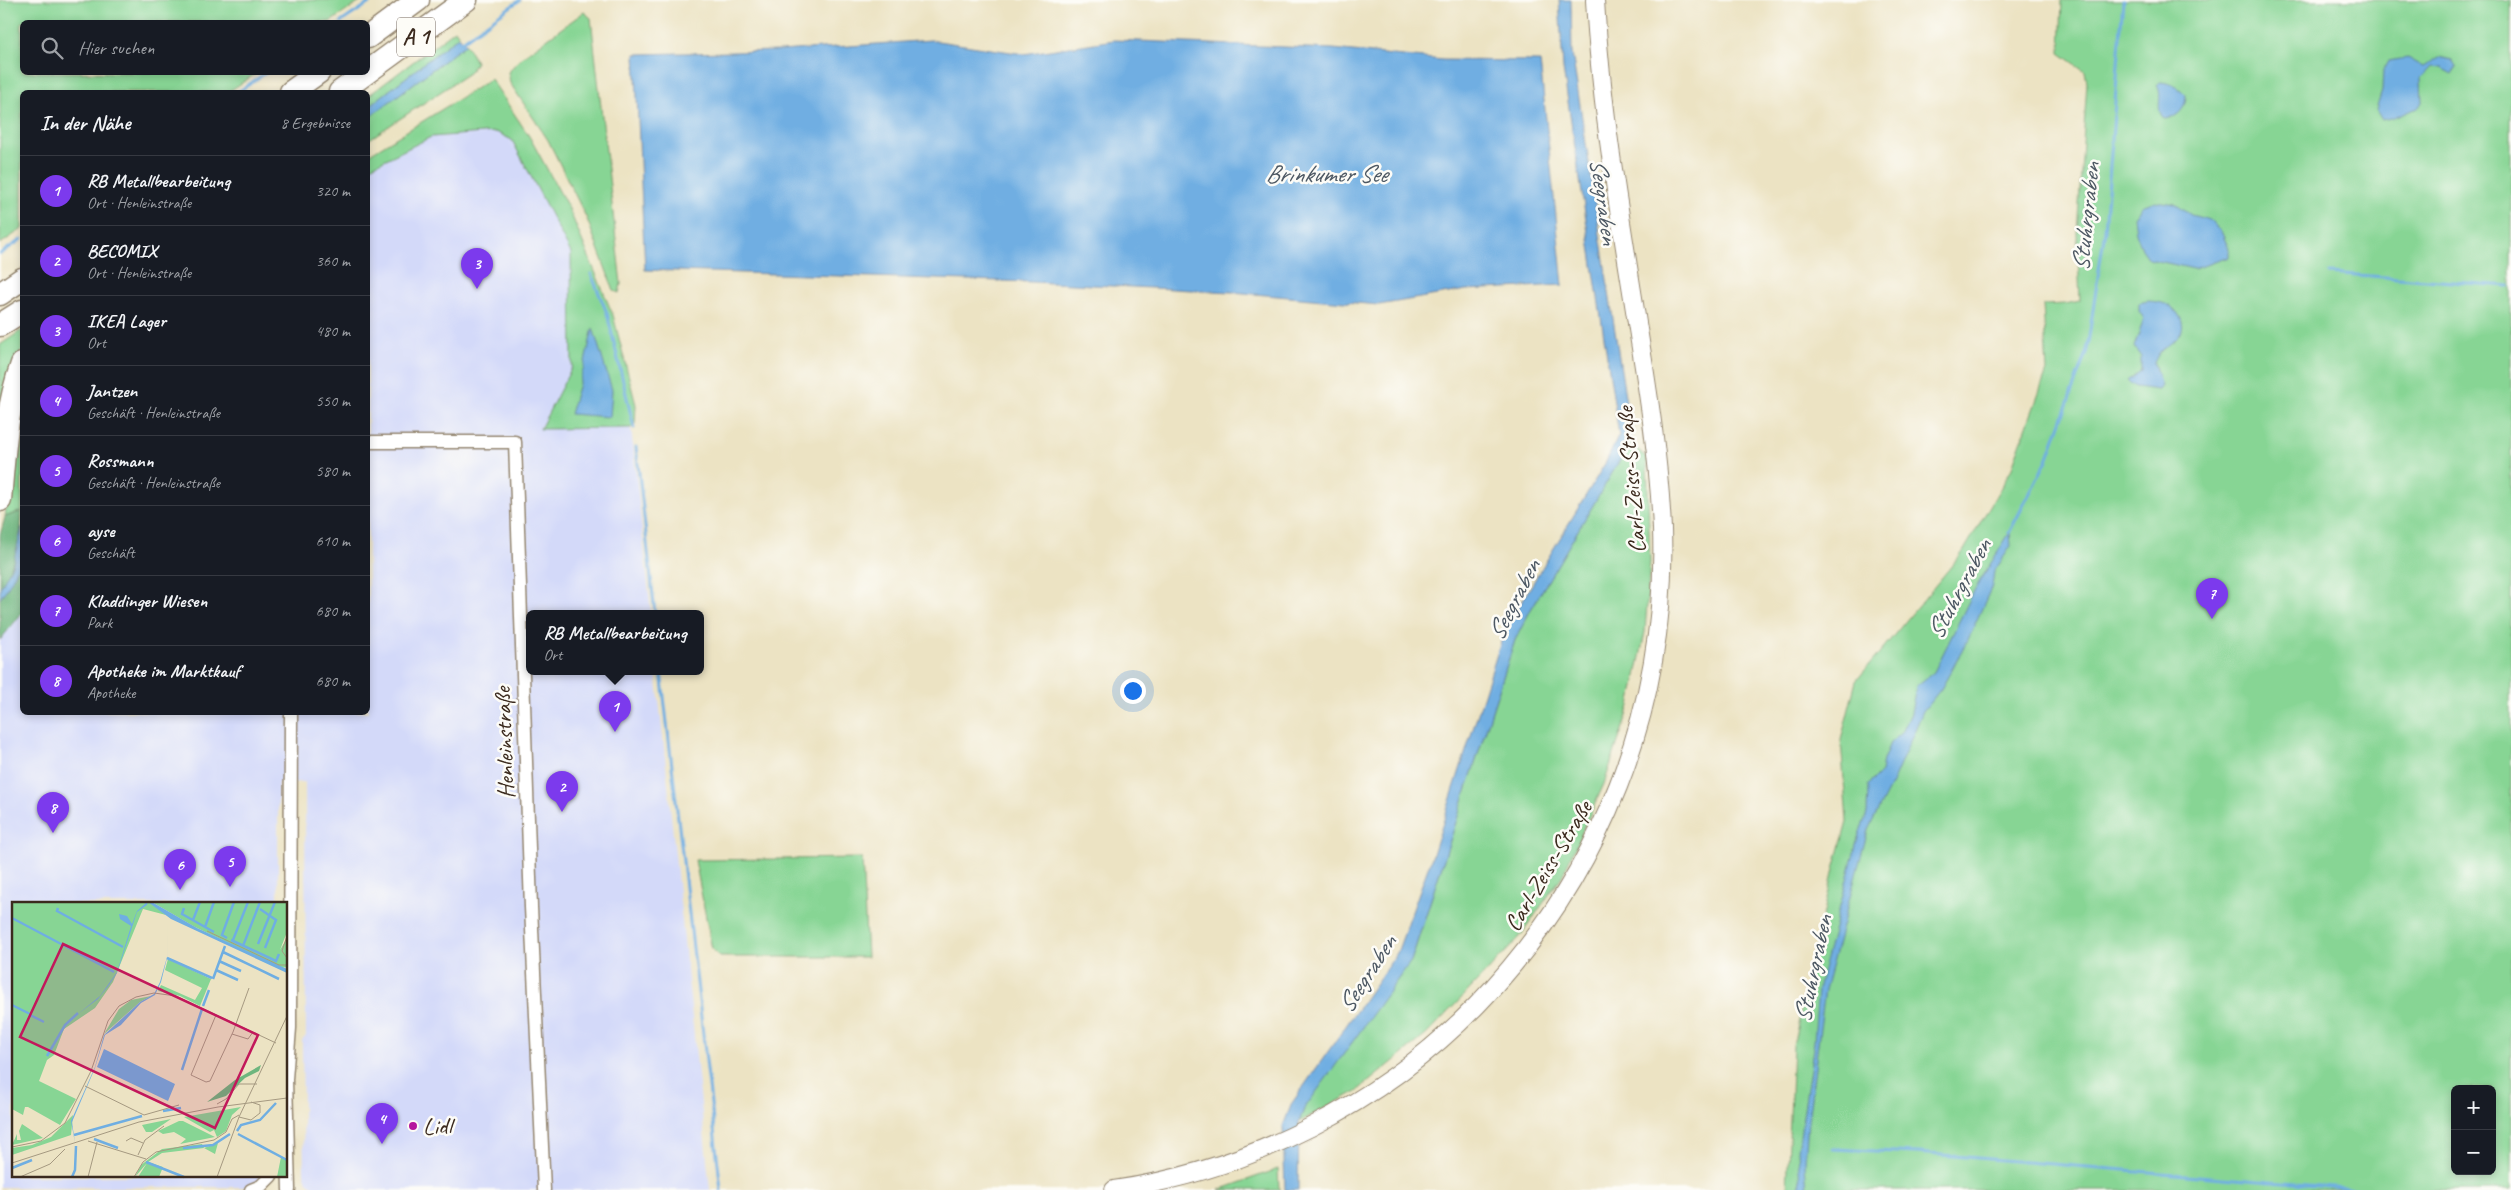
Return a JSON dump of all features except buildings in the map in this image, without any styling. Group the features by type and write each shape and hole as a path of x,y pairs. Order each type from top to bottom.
{"highway":[{"name":"A 1","path":"370,36 418,0"},
{"name":"A 1","path":"370,70 466,0"},
{"path":"294,90 315,75"},
{"name":"A 1","path":"343,90 363,75"},
{"path":"0,294 20,280"},
{"path":"0,325 20,312"},
{"path":"0,500 4,440 14,388 20,370"}],"main road":[{"name":"Carl-Zeiss-Straße","path":"1114,1190 1194,1173 1278,1143 1307,1129 1361,1098 1410,1065 1465,1018 1509,971 1546,923 1582,866 1610,811 1640,725 1650,679 1661,605 1662,527 1652,416 1604,106 1595,0"}],"street":[{"name":"Henleinstraße","path":"370,442 515,442 531,908 544,1190"},
{"path":"288,1054 290,1028 291,715"},
{"path":"288,1174 289,1190"},
{"path":"251,1190 261,1186 269,1178"}],"shaded area":[{"path":"496,132 512,140 571,253 572,367 540,428 631,428 651,610 526,610 526,675 656,675 710,1190 318,1190 307,1181 304,1173 302,1041 306,1036 305,782 278,783 278,902 12,902 12,1178 263,1178 259,1182 247,1187 0,1187 0,640 20,615 20,715 370,715 370,167 431,137"}],"green space":[{"path":"0,0 363,0 333,20 20,20 20,75 254,75 231,90 20,90 20,230 0,244"},
{"path":"2062,0 2511,0 2511,1190 1787,1190 1793,1046 1833,873 1847,822 1841,740 1856,681 1963,552 2011,470 2047,371 2043,305 2080,301 2077,233 2087,82 2085,71 2060,53"},
{"path":"584,12 591,18 621,284 619,293 614,291 587,219 548,140 510,83 508,72 522,57"},
{"path":"455,30 459,36 370,105 370,94"},
{"path":"466,44 476,62 469,73 370,139 370,116"},
{"path":"491,79 529,136 569,209 613,315 636,405 635,424 631,428 540,429 572,367 571,253 512,140 496,132 431,137 370,167 370,154"},
{"path":"20,331 20,354 6,382 0,430 0,345"},
{"path":"20,402 20,512 5,517"},
{"path":"1630,443 1647,458 1650,562 1645,632 1630,706 1604,784 1562,876 1519,938 1426,1035 1357,1091 1299,1122 1304,1109 1325,1078 1411,961 1515,640 1530,611"},
{"path":"20,512 20,536 14,561 0,588 0,535 5,517"},
{"path":"20,563 20,615 0,640 0,599"},
{"path":"862,858 867,957 720,957 712,949 695,860"},
{"path":"1278,1169 1279,1190 1219,1190"}],"water":[{"path":"1559,0 1571,0 1572,53 1631,435 1630,443 1530,611 1515,640 1411,961 1304,1109 1299,1122 1298,1190 1285,1190 1283,1126 1292,1103 1397,953 1433,854 1505,629 1606,462 1619,435 1563,69"},
{"path":"459,36 466,44 370,116 370,105"},
{"name":"Brinkumer See","path":"931,40 1024,54 1114,40 1333,49 1443,60 1540,61 1563,285 1466,290 1379,305 1232,292 1032,282 645,270 635,54 781,51"},
{"path":"2439,57 2452,60 2456,66 2453,74 2442,68 2431,67 2421,78 2422,102 2419,107 2382,120 2376,110 2382,91 2383,70 2388,61 2407,58 2423,67"},
{"path":"2160,82 2174,86 2186,95 2185,105 2173,117 2164,119 2161,115 2159,107 2160,94 2157,85"},
{"path":"2155,201 2175,204 2191,215 2210,220 2221,231 2229,249 2229,257 2194,269 2149,259 2142,249 2136,233 2134,217 2142,206"},
{"path":"2148,301 2170,306 2180,317 2182,323 2181,333 2161,351 2154,363 2161,386 2158,390 2136,387 2127,381 2141,370 2141,357 2134,347 2144,319 2139,311 2139,303"},
{"path":"593,328 612,390 610,417 570,414"},
{"path":"2010,532 2011,546 1994,572 1992,586 1967,642 1941,689 1923,711 1893,781 1868,830 1825,990 1808,1122 1805,1163 1807,1190 1800,1190 1798,1150 1814,1042 1818,989 1859,834 1867,814 1868,785 1881,772 1883,760 1890,743 1902,733 1911,713 1916,686 1934,672 1975,589"},
{"path":"20,535 20,557 16,573 0,599 0,588 13,564"}],"waterway":[{"path":"344,20 374,0"},
{"path":"461,42 520,0"},
{"name":"Stuhrgraben","path":"2009,533 2047,460 2087,350 2105,230 2123,0"},
{"path":"241,90 263,75"},
{"path":"0,254 20,240"},
{"path":"2329,273 2509,286"},
{"path":"591,274 607,313 634,428"},
{"path":"636,447 655,610"},
{"path":"661,675 721,1190"},
{"path":"1833,1149 1917,1153 2368,1190"}],"place":[{"name":"IKEA Lager","path":"477,289"},
{"name":"Kladdinger Wiesen","path":"2212,619"},
{"name":"RB Metallbearbeitung","path":"615,732"},
{"name":"BECOMIX","path":"562,812"},
{"name":"Apotheke im Marktkauf","path":"53,833"},
{"name":"Rossmann","path":"230,887"},
{"name":"ayse","path":"180,890"},
{"name":"Lidl","path":"413,1126"},
{"name":"Jantzen","path":"382,1144"}],"water label":[{"name":"Seegraben","path":"1604,201"},
{"name":"Seegraben","path":"1514,600"},
{"name":"Seegraben","path":"1367,974"}]}
